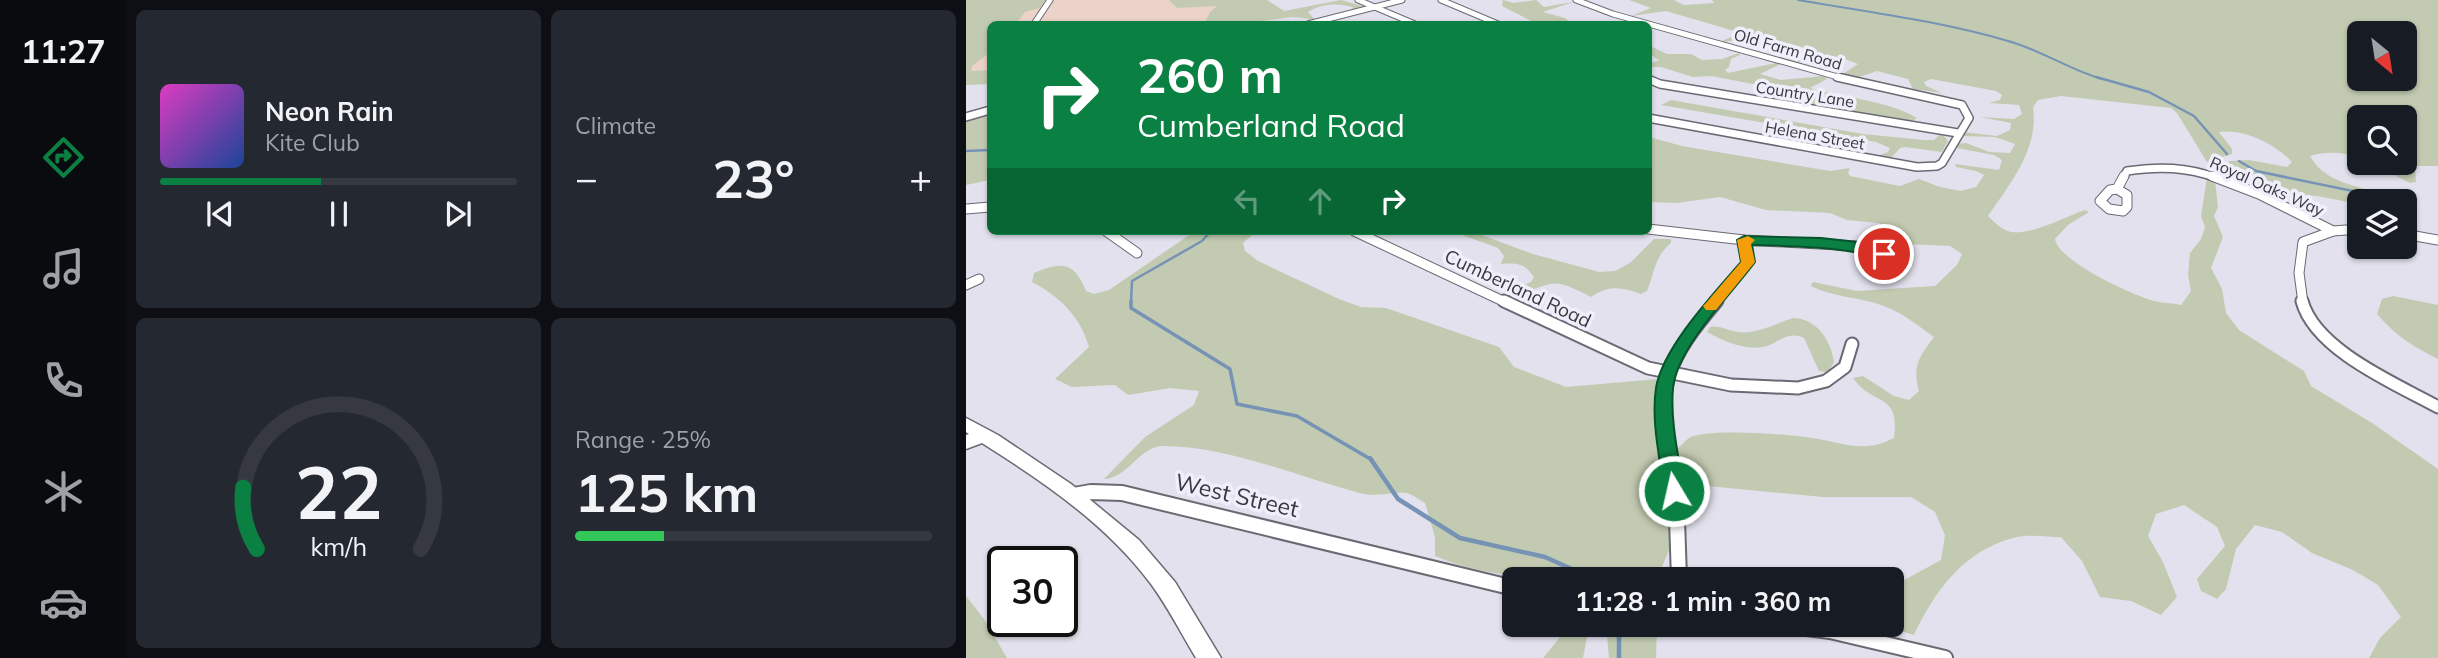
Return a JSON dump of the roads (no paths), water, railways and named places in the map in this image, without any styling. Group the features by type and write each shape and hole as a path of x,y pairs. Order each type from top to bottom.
{"main road":[{"path":"966,424 974,439 1074,495 1117,532 1153,570 1209,658"}],"street":[{"path":"1036,21 1050,0"},
{"path":"1358,0 1409,21"},
{"path":"1320,21 1402,0"},
{"path":"1441,0 1491,21"},
{"name":"Old Farm Road","path":"1576,0 1639,21"},
{"name":"Old Farm Road","path":"1652,25 1835,77 1954,102 1966,109 1969,118 1958,132"},
{"name":"Country Lane","path":"1652,80 1958,132"},
{"path":"1652,86 1659,83"},
{"path":"966,117 987,111"},
{"name":"Helena Street","path":"1652,119 1917,167 1937,166 1942,163 1958,132"},
{"name":"Royal Oaks Way","path":"2117,188 2127,171 2141,167 2192,169 2220,178 2333,231"},
{"path":"966,209 987,207"},
{"path":"1652,229 1744,240 1857,246 1884,254"},
{"path":"2347,230 2333,231 2303,242 2298,259 2305,310 2314,328 2390,380 2438,407"},
{"path":"1112,235 1137,253"},
{"name":"Cumberland Road","path":"1363,235 1648,368 1668,374 1759,388 1805,388 1819,385 1846,366 1852,353 1852,344"},
{"path":"2417,236 2438,240"},
{"path":"1679,567 1679,536 1663,409 1668,374 1707,311 1748,262 1744,240"},
{"path":"966,285 979,279"},
{"name":"West Street","path":"1074,495 1091,492 1122,493 1502,585"},
{"path":"1856,637 1945,658"}],"waterway":[{"path":"1798,0 1982,34 2020,45 2096,77"},
{"path":"2096,77 2149,92 2194,116 2227,154"},
{"path":"2096,77 2102,79"},
{"path":"966,151 987,150"},
{"path":"2239,161 2256,171 2347,190"},
{"path":"1131,303 1132,281 1202,241 1207,235"},
{"path":"1131,303 1131,308 1230,369 1237,404 1297,416 1371,459"},
{"path":"1371,459 1398,499 1460,538 1545,557 1567,567"},
{"path":"1619,637 1619,658"}]}
